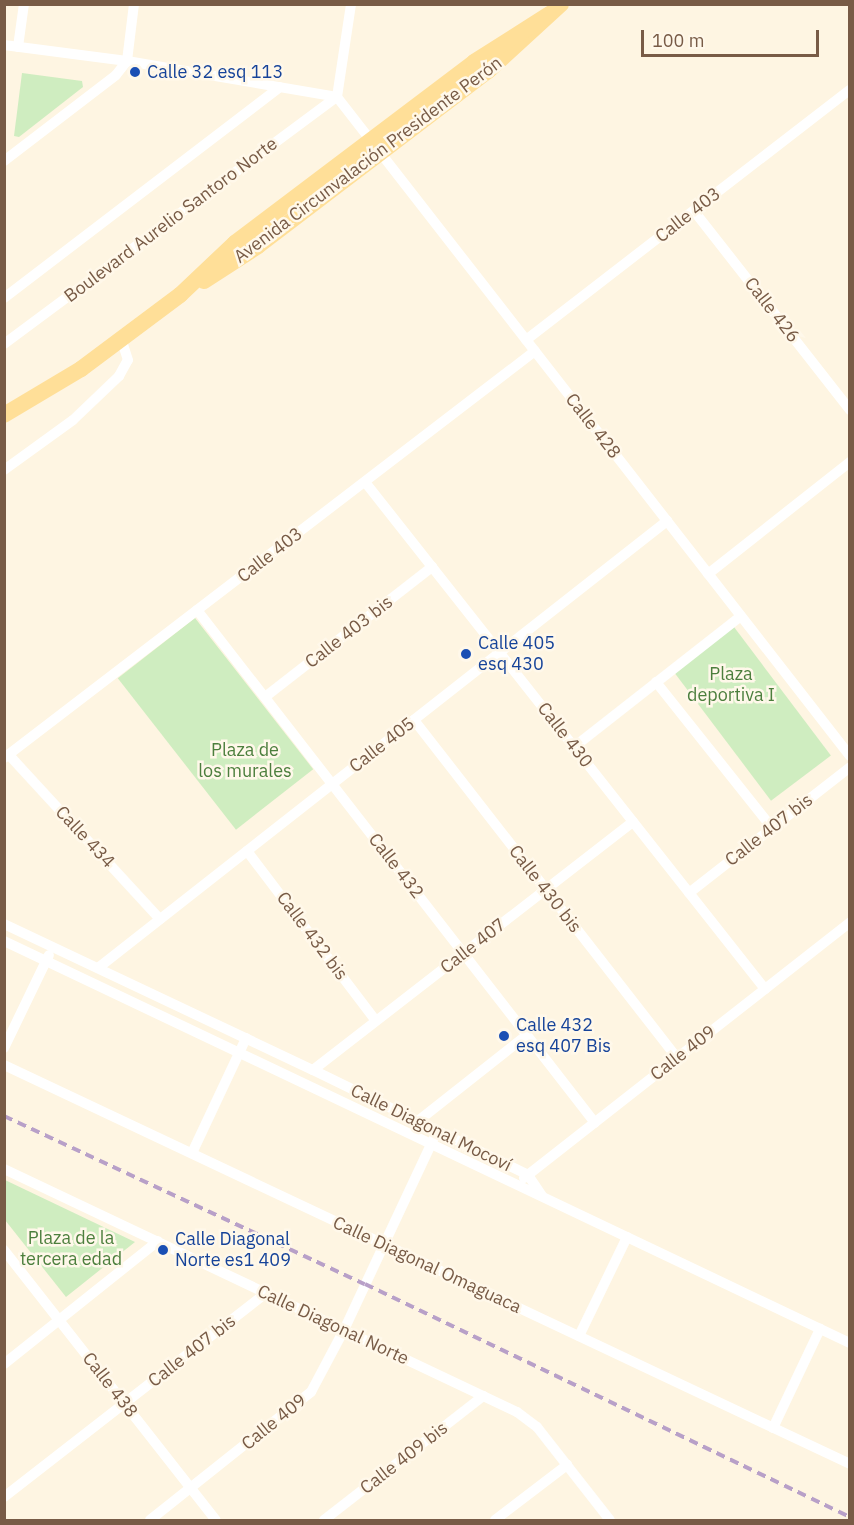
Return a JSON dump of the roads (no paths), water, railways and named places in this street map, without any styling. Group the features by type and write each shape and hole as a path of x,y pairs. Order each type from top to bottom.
{"main road":[{"name":"Avenida Circunvalación Presidente Perón","path":"4,415 65,380 122,339 180,295 236,243 376,146 482,56 548,15 561,4"}],"street":[{"path":"18,47 24,4"},
{"path":"4,161 116,75 127,61 134,4"},
{"path":"4,45 127,61 337,97 351,4"},
{"path":"4,298 280,87"},
{"name":"Calle 403","path":"526,340 849,90"},
{"name":"Calle 428","path":"337,97 849,756"},
{"name":"Boulevard Aurelio Santoro Norte","path":"4,344 337,97"},
{"path":"4,148 19,149"},
{"name":"Calle 426","path":"694,211 849,410"},
{"path":"4,470 73,420 119,376 128,360 122,339"},
{"name":"Calle 403","path":"7,757 535,351"},
{"path":"708,574 849,462"},
{"name":"Calle 430","path":"365,482 765,989"},
{"name":"Calle 405","path":"98,968 667,521"},
{"name":"Calle 403 bis","path":"265,697 432,567"},
{"name":"Calle 432","path":"197,610 595,1123"},
{"path":"574,747 741,616"},
{"path":"656,682 772,828"},
{"name":"Calle 430 bis","path":"414,720 677,1058"},
{"name":"Calle 434","path":"7,757 160,919"},
{"name":"Calle 407 bis","path":"689,893 849,767"},
{"name":"Calle 407","path":"313,1070 633,822"},
{"name":"Calle 432 bis","path":"247,851 376,1021"},
{"name":"Calle 409","path":"516,1184 849,922"},
{"name":"Calle Diagonal Mocoví","path":"4,924 313,1070 528,1175 542,1196"},
{"name":"Calle Diagonal Mocoví","path":"4,941 542,1196"},
{"path":"4,1048 53,947"},
{"path":"418,1121 527,1035"},
{"path":"192,1154 246,1038"},
{"name":"Calle Diagonal Omaguaca","path":"4,1065 849,1464"},
{"name":"Calle 409","path":"150,1521 303,1400 317,1382 344,1330 437,1131"},
{"name":"Calle Diagonal Norte","path":"4,1169 483,1395 531,1421 567,1465"},
{"path":"542,1196 849,1343"},
{"path":"579,1336 627,1237"},
{"path":"4,1364 158,1241"},
{"name":"Calle 438","path":"4,1250 216,1521"},
{"name":"Calle 407 bis","path":"4,1497 266,1293"},
{"path":"773,1428 820,1329"},
{"name":"Calle 409 bis","path":"324,1521 483,1395"},
{"path":"495,1521 567,1465 610,1521"}],"railway":[{"path":"4,1116 365,1284 850,1517"}],"place":[{"name":"Calle 32 esq 113","path":"135,72"},
{"name":"Calle 405 esq 430","path":"466,654"},
{"name":"Calle 432 esq 407 Bis","path":"504,1036"},
{"name":"Calle Diagonal Norte es1 409","path":"163,1250"}],"park label":[{"name":"Plaza deportiva I","path":"731,685"},
{"name":"Plaza de los murales","path":"245,762"},
{"name":"Plaza de la tercera edad","path":"71,1249"}]}
